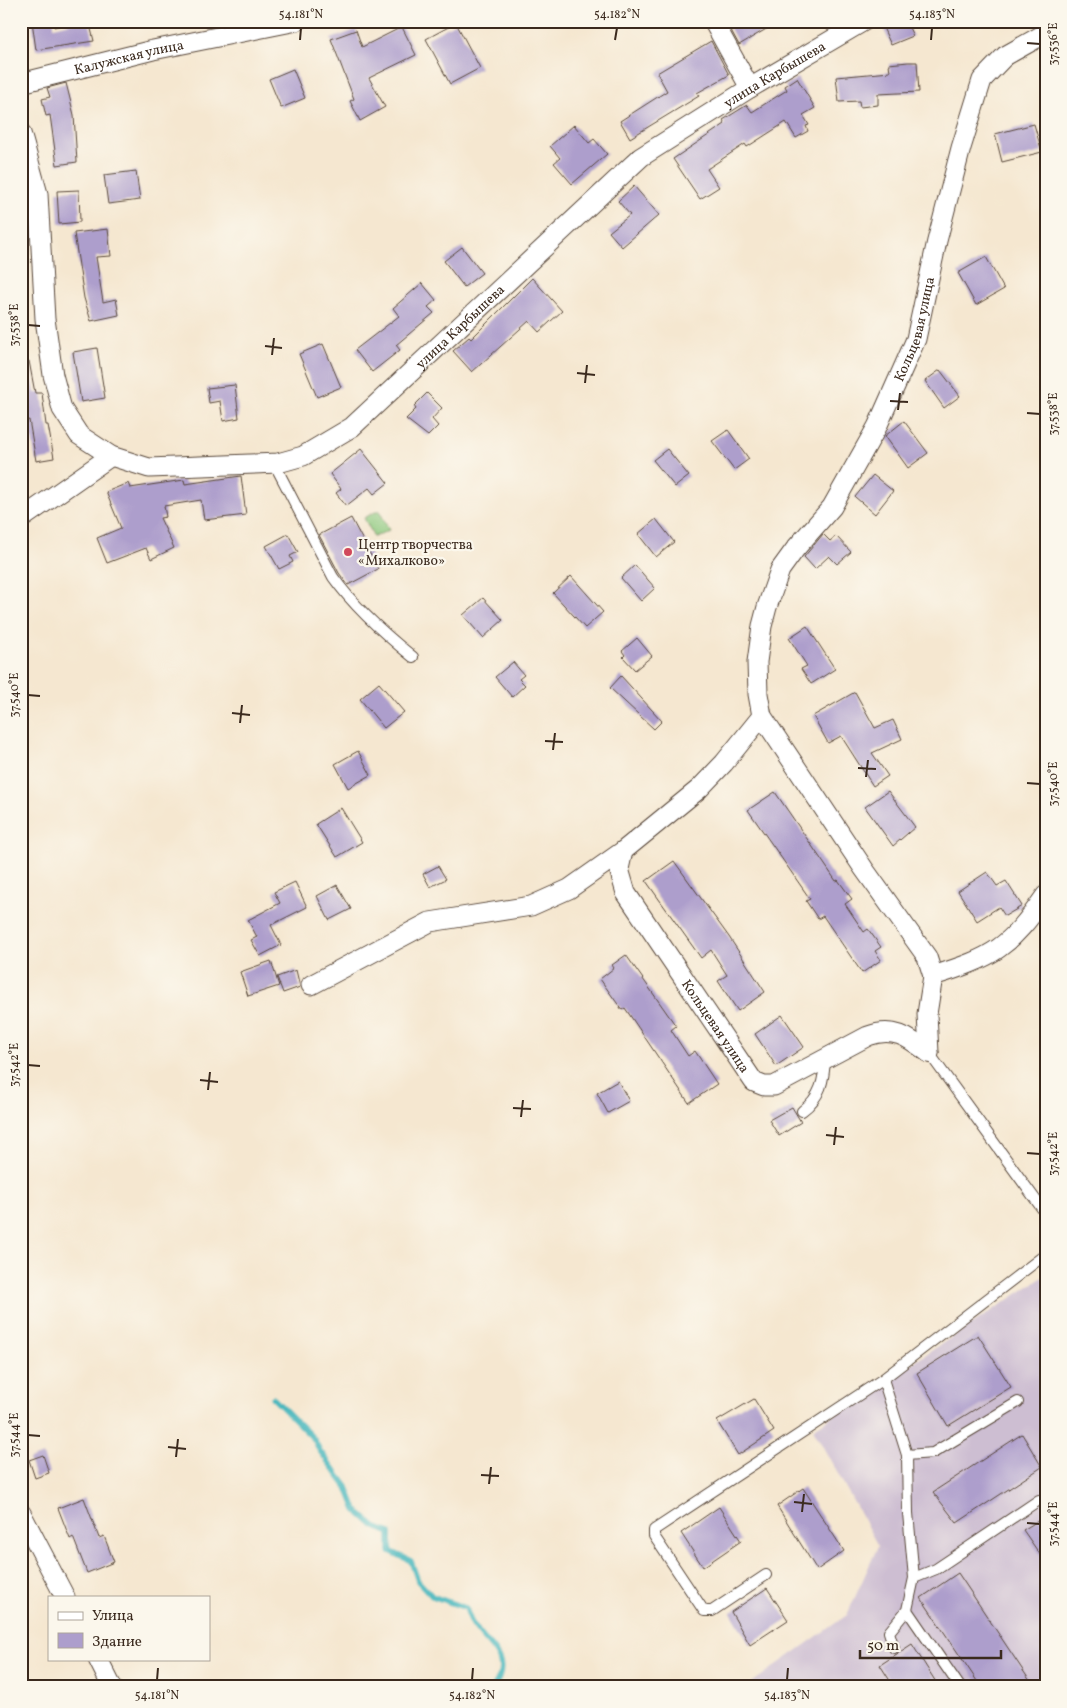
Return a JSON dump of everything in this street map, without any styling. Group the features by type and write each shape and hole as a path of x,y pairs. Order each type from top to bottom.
{"street":[{"name":"Калужская улица","path":"21,83 235,27 297,21"},
{"path":"713,21 750,88"},
{"name":"улица Карбышева","path":"21,133 38,194 46,338 58,401 75,430 111,456 149,468 274,463 304,456 352,427 641,157 750,88 864,21"},
{"name":"Кольцевая улица","path":"933,976 924,952 864,869 762,716 758,694 757,662 762,626 780,570 796,548 832,507 877,427 916,339 959,157 982,80 1005,56 1046,32"},
{"path":"21,519 111,456"},
{"path":"311,985 430,922 532,906 569,889 623,851 699,789 724,763 762,716"},
{"name":"Кольцевая улица","path":"623,851 619,870 626,893 752,1081 764,1086 774,1086 868,1036 888,1032 906,1036 929,1053"},
{"path":"929,1053 927,1014 933,976 968,965 995,952 1022,928 1046,895"},
{"path":"21,1513 64,1596"},
{"path":"98,1660 112,1687"}],"lane":[{"path":"274,463 332,577 345,594 378,628 413,657"},
{"path":"929,1053 1046,1214"},
{"path":"802,1111 812,1103 820,1091 825,1059"},
{"path":"766,1575 712,1611 704,1611 654,1536 653,1531 883,1379 1046,1254"},
{"path":"883,1379 907,1455 908,1513 914,1578 907,1610 889,1632 894,1648"},
{"path":"907,1455 933,1454 1018,1402"},
{"path":"914,1578 936,1569 1039,1500 1046,1500"},
{"path":"907,1610 960,1687"}],"shaded area":[{"path":"1046,1275 1046,1687 746,1687 847,1615 878,1546 813,1429"}],"green space":[{"path":"379,510 389,530 374,537 364,518"}],"building":[{"path":"32,21 54,21 54,27 78,21 89,21 94,41 36,50"},
{"path":"726,21 780,21 739,45"},
{"path":"880,21 906,21 913,36 891,45"},
{"path":"456,23 480,68 450,84 426,39"},
{"path":"402,27 416,55 369,78 385,107 360,121 350,101 354,99 331,39 356,30 362,47"},
{"path":"711,41 729,75 697,93 699,96 630,138 620,121 667,91 657,73"},
{"path":"917,62 919,92 878,94 878,105 860,107 859,101 839,102 836,77 890,72 889,64"},
{"path":"293,69 305,98 281,108 269,79"},
{"path":"797,78 815,108 803,115 809,125 806,126 808,131 796,138 786,122 747,147 745,144 707,169 719,187 700,199 673,159 725,124 723,120 747,105 752,112 787,90 785,86"},
{"path":"66,83 74,115 77,162 57,165 50,115 46,116 42,99 50,97 47,88"},
{"path":"1034,124 1042,152 1002,162 995,134"},
{"path":"574,125 589,143 594,139 607,154 572,184 554,163 560,158 550,146"},
{"path":"136,171 140,200 108,204 104,175"},
{"path":"634,186 659,215 622,247 609,232 630,215 618,201"},
{"path":"79,190 80,222 59,224 57,191"},
{"path":"108,229 111,256 96,257 103,302 116,299 119,315 91,321 84,298 74,233"},
{"path":"462,247 482,273 464,287 444,261"},
{"path":"986,257 1004,289 976,305 958,273"},
{"path":"532,278 562,311 539,332 529,321 472,372 453,351 469,337 471,339"},
{"path":"422,283 436,300 428,307 434,313 396,345 400,350 372,372 355,350 399,316 393,308"},
{"path":"323,344 341,387 317,397 299,354"},
{"path":"97,348 105,398 81,402 73,352"},
{"path":"29,361 35,393 42,393 46,425 48,425 54,458 36,461 29,420 21,422 21,362"},
{"path":"940,370 960,396 944,408 925,381"},
{"path":"235,385 239,418 223,421 220,401 209,403 207,388"},
{"path":"427,393 442,408 432,419 438,426 428,436 406,419 416,409 414,406"},
{"path":"904,421 928,453 908,468 885,436"},
{"path":"728,430 749,459 734,470 712,441"},
{"path":"361,449 388,483 374,494 369,488 346,506 336,493 341,489 330,474"},
{"path":"667,449 689,476 675,487 653,460"},
{"path":"873,475 893,491 875,514 855,497"},
{"path":"241,476 246,515 204,520 201,500 164,506 166,517 160,518 174,548 151,559 146,548 107,563 97,538 121,528 106,492 128,483 130,488 184,480 185,484"},
{"name":"Центр творчества «Михалково»","path":"351,518 378,569 348,585 339,573 319,535"},
{"path":"656,519 674,542 656,557 638,534"},
{"path":"288,534 298,552 290,556 293,562 279,569 266,546"},
{"path":"823,534 830,541 836,536 851,552 837,564 829,556 815,569 804,557"},
{"path":"635,565 655,588 641,601 621,578"},
{"path":"571,576 603,612 585,628 553,593"},
{"path":"483,598 503,620 483,638 463,615"},
{"path":"807,626 835,669 811,684 801,669 807,666 789,638"},
{"path":"637,638 652,656 635,670 623,657 625,655 622,651"},
{"path":"513,662 524,675 519,679 525,685 512,697 495,677"},
{"path":"621,676 662,721 654,729 610,688"},
{"path":"379,683 404,712 384,728 360,699"},
{"path":"855,692 875,728 893,720 902,739 872,753 888,776 873,786 841,736 828,743 813,716"},
{"path":"358,751 371,775 348,788 335,764"},
{"path":"888,791 915,827 893,846 865,807"},
{"path":"775,792 836,881 838,880 852,899 845,904 864,932 868,929 881,947 875,951 881,960 862,973 823,916 818,919 806,901 810,899 748,810"},
{"path":"341,808 362,842 337,857 316,824"},
{"path":"674,861 729,937 765,992 738,1011 718,981 727,975 711,950 701,958 646,881"},
{"path":"438,866 446,879 430,887 423,874"},
{"path":"987,872 997,886 1006,881 1022,906 1005,916 999,907 977,921 958,891"},
{"path":"295,882 307,907 271,925 281,945 260,956 251,940 257,937 248,920 280,903 274,892"},
{"path":"337,885 351,909 329,920 317,896"},
{"path":"626,955 676,1026 671,1030 688,1056 695,1051 717,1084 689,1103 625,1008 622,1010 600,979 614,968 612,965"},
{"path":"271,961 279,986 248,996 240,972"},
{"path":"296,970 300,987 283,993 277,977"},
{"path":"782,1015 804,1047 776,1066 755,1034"},
{"path":"618,1081 629,1101 608,1113 597,1093"},
{"path":"792,1107 801,1122 779,1136 769,1120"},
{"path":"978,1335 1011,1387 948,1426 917,1373"},
{"path":"754,1399 774,1431 738,1455 717,1421"},
{"path":"1022,1434 1042,1467 957,1523 933,1492"},
{"path":"43,1455 49,1473 35,1478 29,1460"},
{"path":"803,1488 844,1551 817,1570 777,1506"},
{"path":"84,1498 99,1538 104,1536 114,1562 87,1573 73,1537 70,1539 58,1508"},
{"path":"719,1507 741,1541 703,1567 681,1533"},
{"path":"1046,1516 1046,1563 1023,1530"},
{"path":"958,1573 1034,1687 981,1687 921,1598"},
{"path":"767,1588 788,1620 750,1645 731,1612"},
{"path":"912,1644 939,1687 894,1687 880,1665"}],"waterway":[{"path":"273,1398 314,1439 320,1451 347,1487 356,1510 375,1527 390,1533 390,1551 411,1561 418,1581 432,1596 466,1608 473,1624 500,1661 501,1669 494,1687"}],"place":[{"name":"Центр творчества «Михалково»","path":"348,552"}]}
